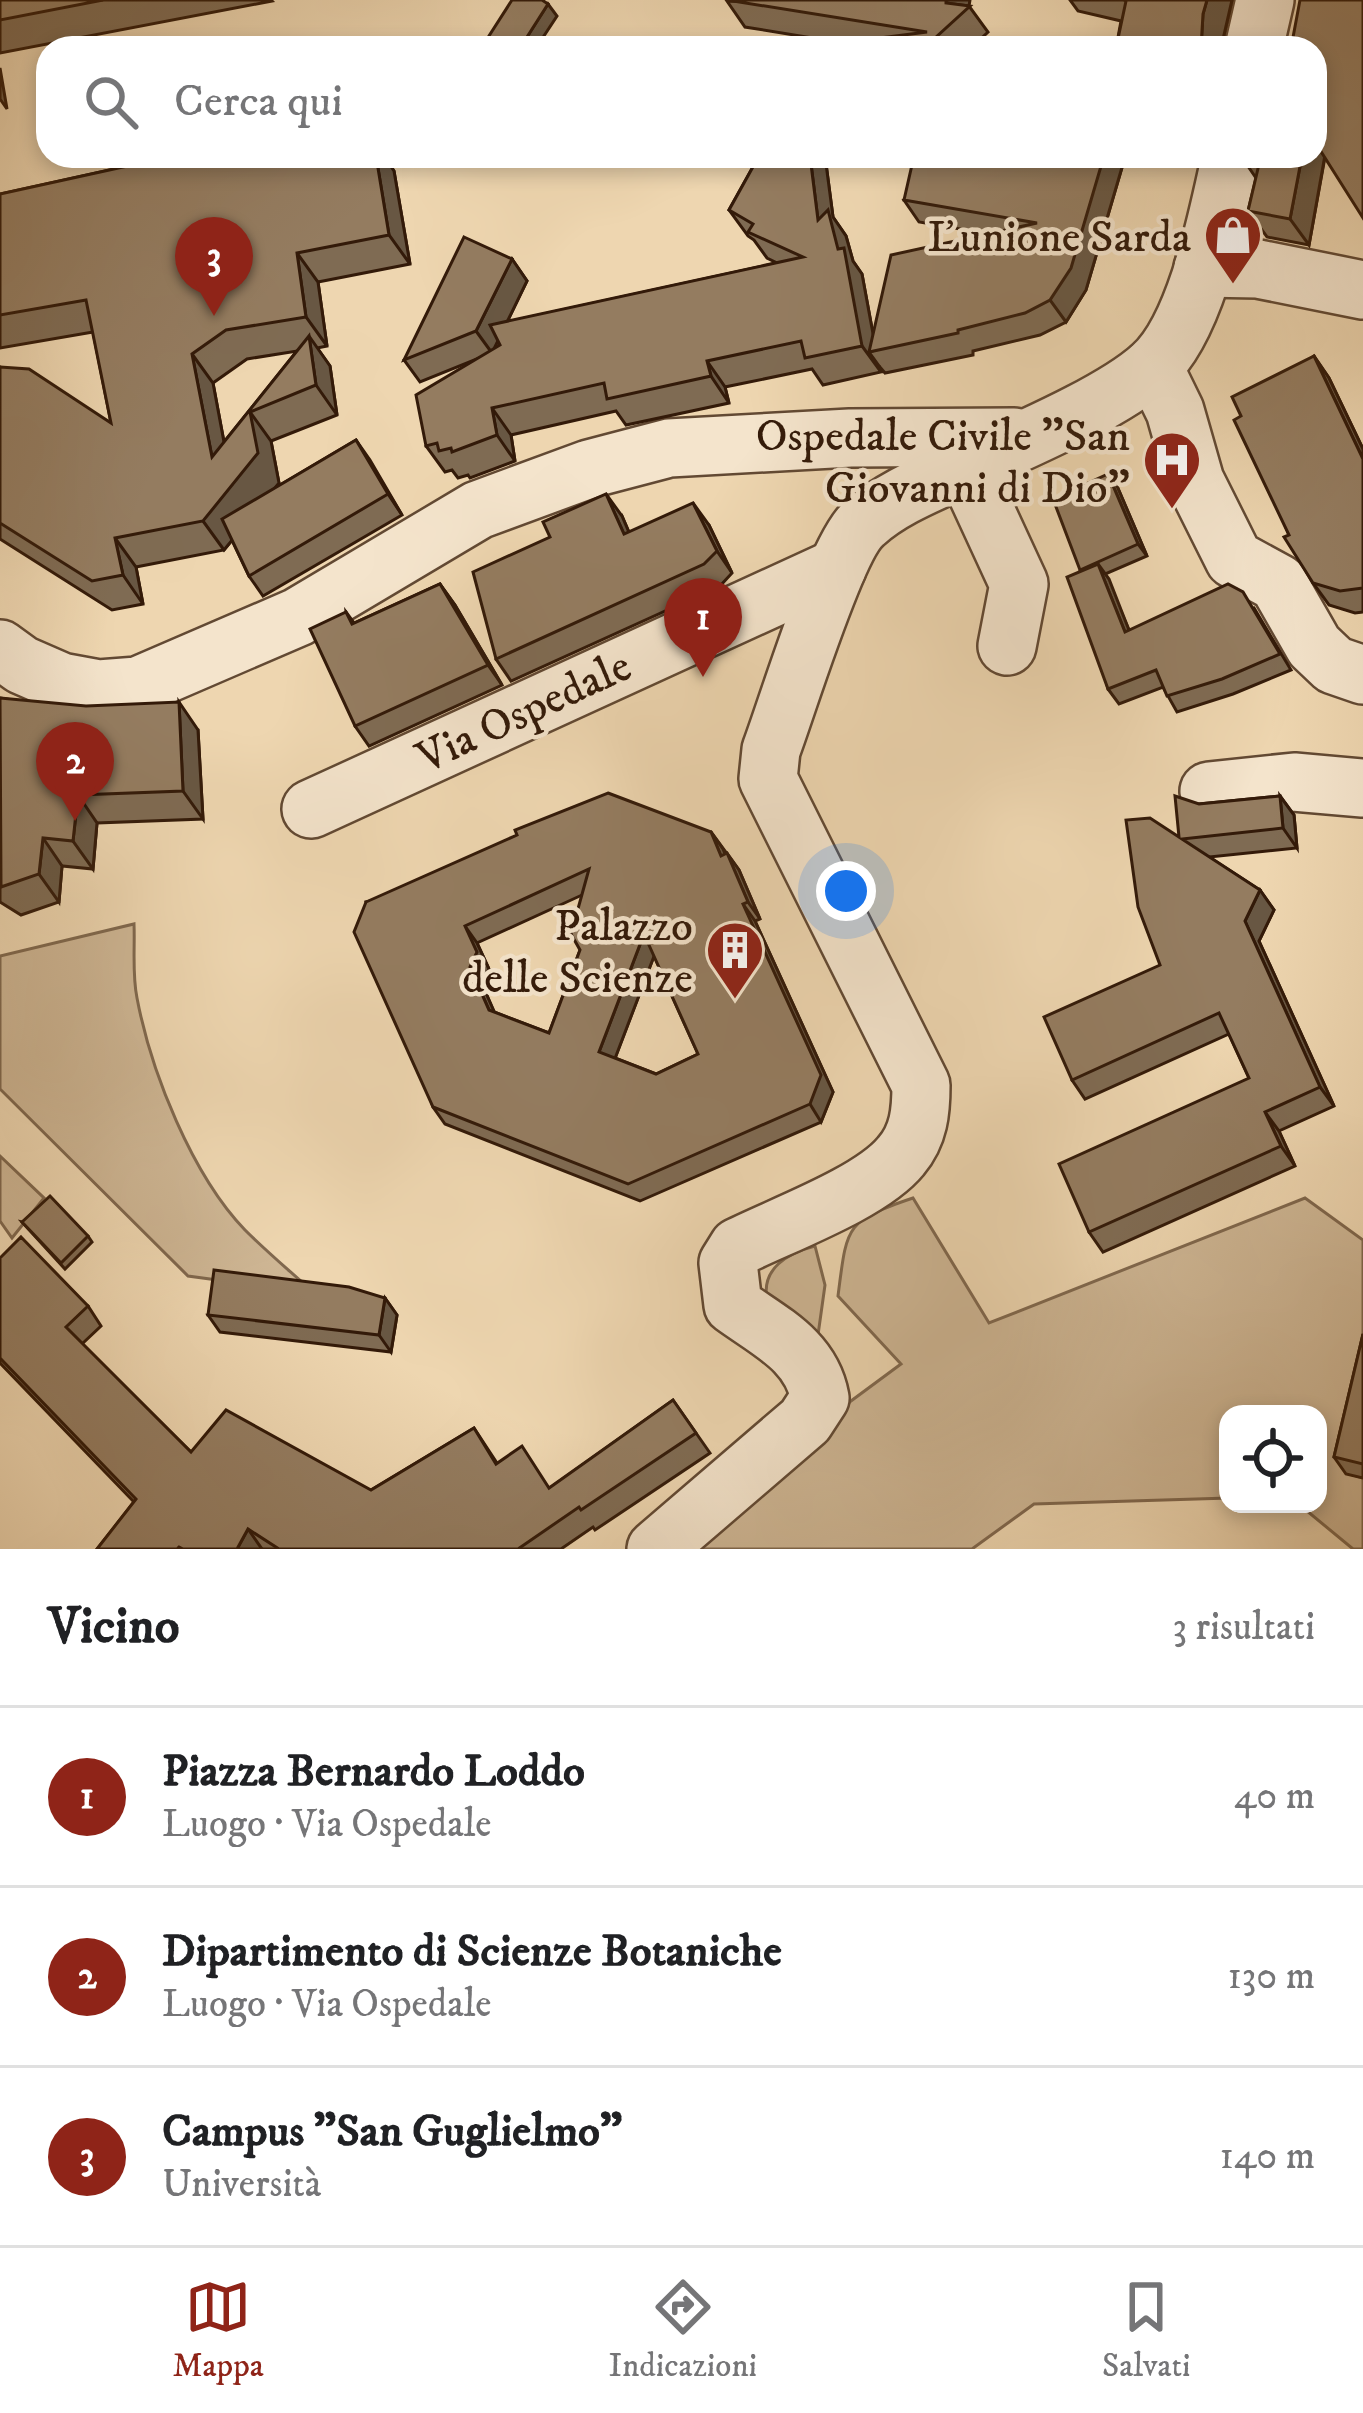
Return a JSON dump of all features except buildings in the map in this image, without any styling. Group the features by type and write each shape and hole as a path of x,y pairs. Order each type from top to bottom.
{"street":[{"path":"1257,36 1265,0"},
{"path":"656,1549 806,1421 820,1398 815,1372 798,1352 733,1305 728,1263 738,1247 869,1183 902,1156 921,1112 920,1085 768,779 771,750 837,568 860,526 878,513 1124,387 1153,366 1175,339 1203,268 1228,168"},
{"path":"1203,268 1258,268 1363,290"},
{"path":"1153,366 1175,412 1195,481 1234,559 1278,583 1314,646 1334,665 1363,674"},
{"path":"0,649 22,665 61,682 99,689 138,686 298,617 478,510 589,469 669,448 850,438 1030,436"},
{"path":"850,438 865,464 878,513"},
{"path":"965,467 1019,584 1007,646"},
{"name":"Via Ospedale","path":"311,809 837,568"},
{"path":"1209,791 1294,782 1363,788"}],"shaded area":[{"path":"134,924 135,980 143,1027 191,1152 245,1230 314,1293 188,1276 0,1089 0,956"},
{"path":"0,1156 44,1198 12,1238 0,1221"},
{"path":"913,1198 989,1323 1305,1198 1363,1240 1363,1402 1346,1473 1363,1478 1363,1549 1353,1549 1309,1513 1327,1513 1327,1405 1219,1405 1219,1498 1034,1504 972,1549 693,1549 851,1401 901,1364 838,1296 848,1240 853,1229 874,1213"},
{"path":"815,1246 825,1285 818,1335 767,1300 766,1289 778,1264"}],"place":[{"name":"Ľunione Sarda","path":"1233,286"},
{"name":"Campus \"San Guglielmo\"","path":"214,316"},
{"name":"Ospedale Civile \"San Giovanni di Dio\"","path":"1172,511"},
{"name":"Piazza Bernardo Loddo","path":"703,677"},
{"name":"Dipartimento di Scienze Botaniche","path":"75,821"},
{"name":"Palazzo delle Scienze","path":"735,1001"}]}
